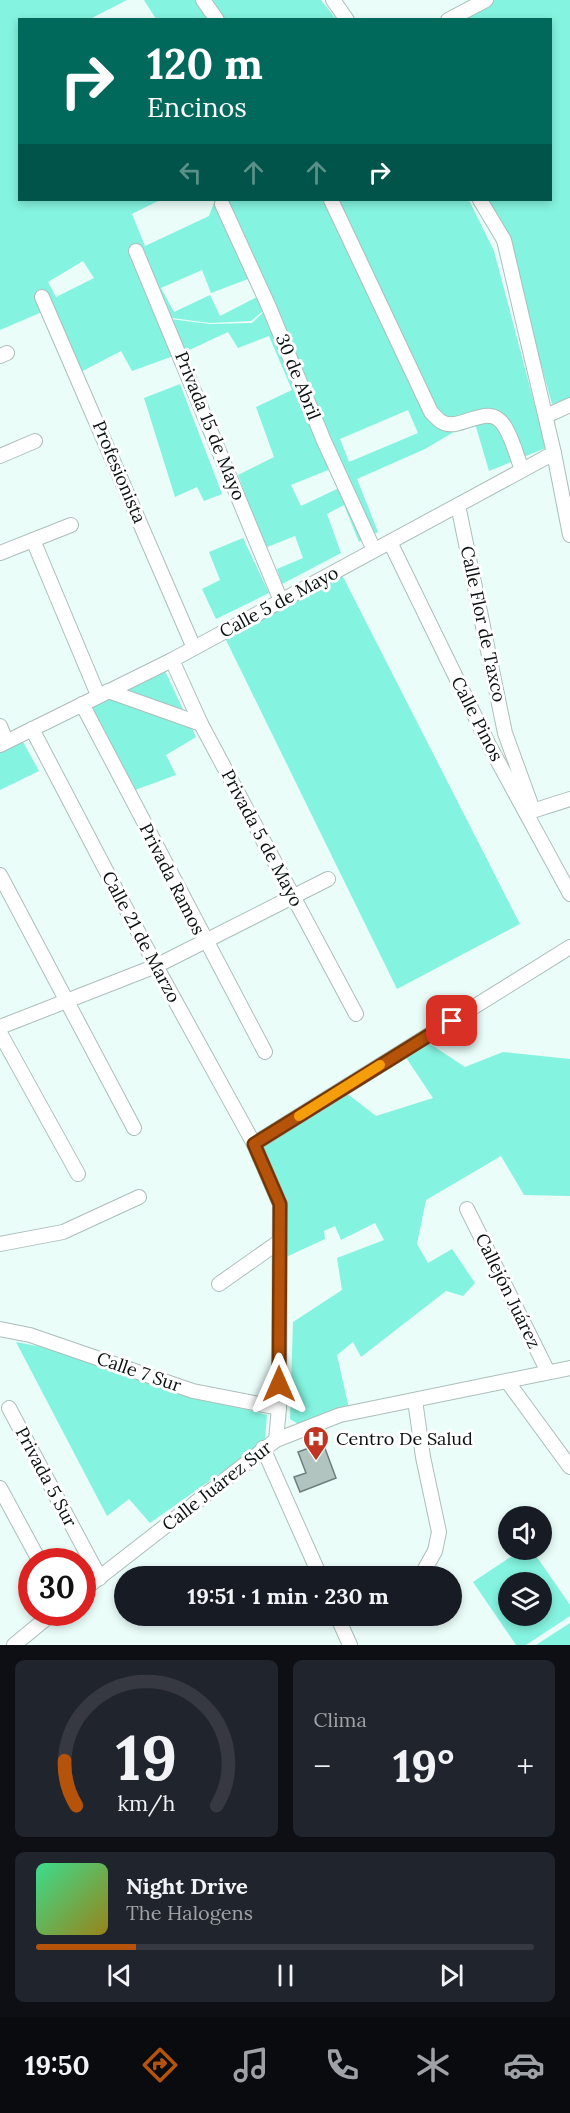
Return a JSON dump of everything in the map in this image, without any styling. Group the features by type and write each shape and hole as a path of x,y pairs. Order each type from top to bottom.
{"street":[{"path":"204,0 216,18"},
{"path":"333,0 346,18"},
{"path":"452,18 486,0"},
{"path":"331,201 431,412 443,423 455,424 474,417 492,416 499,420 505,427 522,470"},
{"path":"481,201 504,240 546,416 570,534"},
{"name":"30 de Abril","path":"222,204 269,307 324,441 374,550"},
{"name":"Privada 15 de Mayo","path":"136,251 281,601"},
{"name":"Profesionista","path":"42,297 194,648"},
{"path":"546,416 570,405"},
{"path":"0,456 35,441"},
{"name":"Calle 5 de Mayo","path":"3,743 172,660 554,453"},
{"name":"Calle Flor de Taxco","path":"458,505 505,733 529,811"},
{"path":"0,553 71,525"},
{"path":"33,540 103,693 201,724"},
{"name":"Calle Pinos","path":"390,542 489,744 529,811 570,894"},
{"name":"Privada 5 de Mayo","path":"172,660 201,724 356,1014"},
{"name":"Privada Ramos","path":"82,704 205,942 265,1052"},
{"path":"0,726 3,743"},
{"name":"Calle 21 de Marzo","path":"32,729 156,966 254,1144 280,1204 279,1408 276,1440"},
{"path":"529,811 570,799"},
{"path":"0,875 134,1128"},
{"path":"0,1027 156,966 328,879"},
{"path":"254,1144 570,947"},
{"path":"0,1033 78,1174"},
{"path":"0,1244 63,1232 139,1197"},
{"name":"Callejón Juárez","path":"467,1209 548,1372"},
{"path":"219,1284 280,1241"},
{"name":"Calle 7 Sur","path":"0,1329 30,1335 193,1391 279,1408"},
{"name":"Calle Juárez Sur","path":"96,1581 276,1440 340,1415 570,1368"},
{"path":"507,1381 570,1467"},
{"path":"415,1400 423,1457 439,1532 435,1551 426,1566"},
{"name":"Privada 5 Sur","path":"9,1408 100,1578"},
{"path":"263,1448 316,1566"},
{"path":"0,1488 32,1548"},
{"path":"14,1645 37,1626"},
{"path":"341,1626 350,1645"}],"green space":[{"path":"0,0 127,0 92,18 18,18 18,201 158,201 132,214 145,246 209,216 215,201 469,201 494,251 546,448 489,471 474,420 425,449 357,479 378,532 359,542 344,505 327,514 341,553 282,584 277,569 303,558 295,536 265,548 238,475 274,457 256,407 292,390 269,336 238,348 228,332 185,352 170,319 210,324 252,323 272,304 251,321 210,323 165,317 179,354 132,371 121,351 77,374 49,309 0,330","holes":["83,261 94,278 56,297 48,282","202,270 211,293 248,279 259,296 220,316 210,295 174,312 161,288","408,410 418,433 349,462 340,439","333,468 339,488 301,506 291,485"]},
{"path":"144,0 198,0 209,18 155,18"},
{"path":"213,0 321,0 335,18 223,18"},
{"path":"493,0 570,0 570,398 552,404 522,296 485,201 552,201 552,18 456,18"},
{"path":"180,384 222,494 204,501 197,487 175,497 144,398"},
{"path":"243,538 269,593 216,619 202,589 220,580 209,552"},
{"path":"342,575 520,924 397,989 225,638"},
{"path":"164,669 196,737 166,755 176,775 135,790 90,707"},
{"path":"22,740 39,771 0,790 0,753"},
{"path":"424,1040 465,1067 503,1052 570,1059 570,1196 524,1195 501,1156 426,1200 417,1244 428,1263 452,1249 475,1283 463,1296 446,1291 361,1357 353,1342 337,1355 349,1409 300,1425 290,1419 293,1322 342,1290 337,1258 384,1240 375,1223 341,1240 335,1226 324,1231 325,1239 286,1257 287,1200 260,1143 345,1092 376,1116 433,1098 403,1053"},
{"path":"16,1342 52,1349 153,1384 267,1415 265,1439 259,1446 150,1523 129,1499 107,1516"},
{"path":"506,1560 539,1560 547,1572 498,1572 498,1619 473,1582"},
{"path":"552,1579 570,1605 570,1616 526,1645 516,1645 503,1626 552,1626"},
{"path":"570,1623 570,1645 536,1645"}],"building":[{"name":"Centro De Salud","path":"323,1443 336,1478 300,1492 294,1477 306,1473 298,1452"}],"slow traffic":[{"path":"299,1116 380,1065"}],"place":[{"name":"Centro De Salud","path":"316,1462"}],"route":[{"path":"279,1384 280,1204 254,1144 452,1021"}]}
